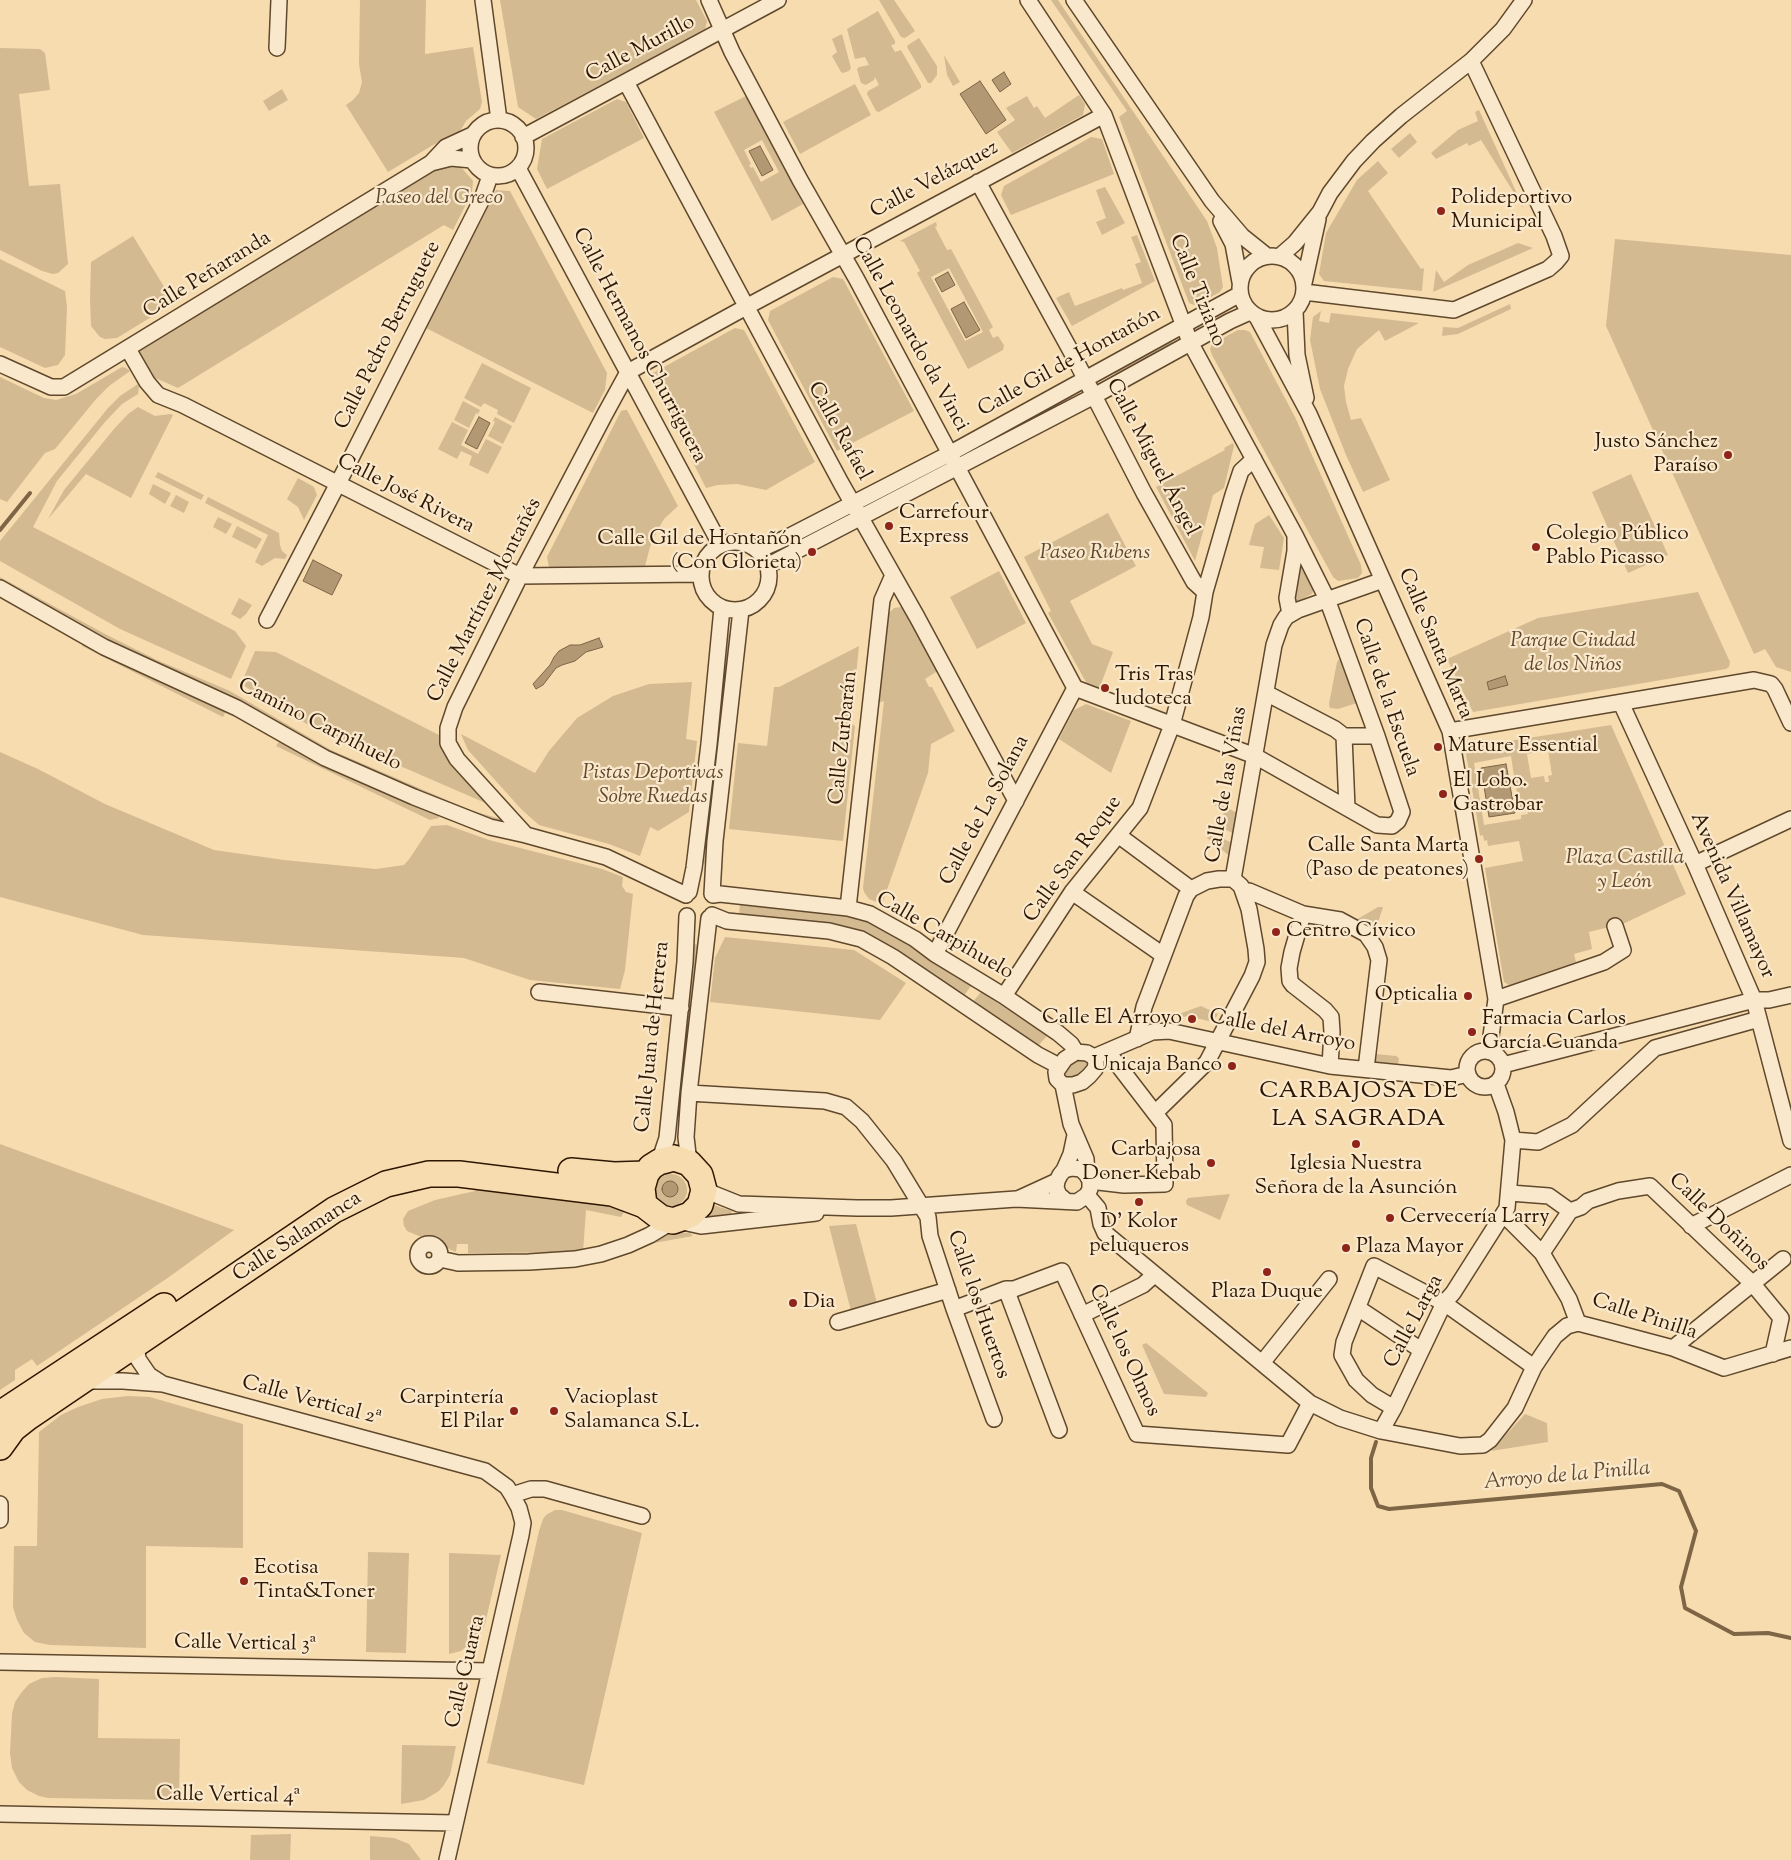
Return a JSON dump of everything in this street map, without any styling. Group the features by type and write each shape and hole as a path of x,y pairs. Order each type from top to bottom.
{"main road":[{"path":"674,1158 689,1163 700,1175 704,1190 700,1205 690,1215 661,1215 642,1188 652,1168 674,1158"},
{"name":"Calle Salamanca","path":"326,1207 336,1192 377,1172 422,1162 459,1160 614,1175 652,1168"},
{"name":"Calle Salamanca","path":"0,1447 13,1429 27,1418 136,1344 326,1207 386,1184 429,1174 458,1174 612,1192 661,1215"},
{"name":"Calle Salamanca","path":"0,1414 127,1329 259,1254"}],"street":[{"path":"277,48 279,0"},
{"path":"483,0 499,120"},
{"name":"Calle Leonardo da Vinci","path":"709,0 722,30 800,180 1075,688"},
{"name":"Calle Murillo","path":"523,137 778,0"},
{"name":"Calle Tiziano","path":"1028,0 1104,115 1190,342 1295,535 1327,599"},
{"path":"1074,0 1212,201 1242,236 1273,256 1291,262 1299,271 1304,288"},
{"path":"1240,288 1246,270 1255,261 1273,256 1295,243 1320,212 1330,193 1354,161 1373,141 1401,116 1471,61 1503,28 1524,0"},
{"path":"1304,288 1454,310 1548,269 1561,256 1554,236 1471,61"},
{"name":"Calle Rafael","path":"626,82 746,307 1016,801"},
{"name":"Calle Velázquez","path":"628,372 1104,115"},
{"path":"499,120 518,128 526,148 524,159 518,168 505,175 490,176 479,170 472,160 469,148 472,135 484,124 499,120"},
{"name":"Calle Peñaranda","path":"0,364 51,387 64,388 431,162 446,147 472,135"},
{"name":"Calle Peñaranda","path":"431,162 451,158 472,160"},
{"name":"Calle Hermanos Churriguera","path":"518,168 720,544"},
{"name":"Calle Pedro Berruguete","path":"266,620 482,199 490,176"},
{"name":"Calle Miguel Ángel","path":"978,182 1085,378 1144,493 1194,582 1206,592"},
{"path":"1212,201 1233,244 1244,304 1254,314 1270,320 1283,318 1294,311 1301,302 1320,212"},
{"name":"Calle Gil de Hontañón","path":"759,550 949,454 1184,325 1240,288"},
{"name":"Calle Santa Marta","path":"1294,311 1297,355 1309,414"},
{"name":"Calle Gil de Hontañón","path":"769,566 1094,396 1230,320 1254,314"},
{"name":"Calle Santa Marta","path":"1254,314 1309,414 1450,731 1496,1000 1489,1051"},
{"name":"Calle José Rivera","path":"128,349 147,382 158,395 183,405 520,576 700,574"},
{"name":"Calle Martínez Montañés","path":"526,835 457,759 448,743 448,728 455,707 520,576 628,372"},
{"name":"Calle San Roque","path":"1004,996 1072,892 1140,808 1172,724 1206,592 1242,471 1254,459"},
{"path":"1295,535 1295,550 1288,598 1290,614 1383,580"},
{"path":"734,541 747,543 759,550 769,566 770,580 765,594 754,605 741,610 722,608 711,601 703,590 700,574 710,552 720,544 734,541"},
{"name":"Calle Zurbarán","path":"848,908 882,600 892,575"},
{"name":"Camino Carpihuelo","path":"0,588 104,647 237,708 326,758 414,797 490,827 606,857 688,893"},
{"name":"Calle de la Escuela","path":"1327,599 1377,736 1402,812 1398,821 1392,826 1377,824 1347,808"},
{"path":"722,608 709,744 694,868 688,893 683,902 687,916 694,920 702,921 711,917 716,909 713,894 715,841 741,610"},
{"name":"Calle de las Viñas","path":"1218,1042 1252,976 1257,962 1249,908 1241,886 1233,879 1274,645 1281,625 1290,614"},
{"path":"1450,731 1754,680 1771,684 1791,723"},
{"path":"1075,688 1255,756 1347,808"},
{"name":"Calle de La Solana","path":"934,954 1075,688"},
{"path":"1266,693 1335,729 1344,736 1377,736"},
{"name":"Avenida Villamayor","path":"1621,703 1695,864 1754,1000 1791,1141"},
{"path":"1344,736 1347,808"},
{"path":"1695,864 1791,819"},
{"path":"1118,835 1192,889"},
{"path":"1136,1039 1144,1007 1163,955 1180,910 1192,889 1207,881 1233,879"},
{"path":"688,893 701,888 713,894"},
{"path":"1243,892 1249,891 1303,914 1340,920 1366,934 1375,947 1379,960 1366,1069"},
{"path":"1072,892 1163,955"},
{"name":"Calle Carpihuelo","path":"713,894 848,908 870,914 915,939 934,954 1004,996 1058,1033 1071,1044 1076,1052"},
{"path":"1303,914 1292,952 1289,968 1290,981 1331,1017 1330,1066"},
{"name":"Calle Juan de Herrera","path":"652,1168 667,1138 681,1008 687,916"},
{"name":"Calle Carpihuelo","path":"711,917 727,921 829,931 861,939 893,956 1038,1055 1059,1066"},
{"name":"Calle Juan de Herrera","path":"689,1163 686,1137 689,1093 711,917"},
{"path":"1496,1000 1604,962 1623,950 1615,926"},
{"path":"538,992 681,1008"},
{"path":"1503,1065 1754,1000 1769,1000 1791,995"},
{"path":"1512,1146 1538,1142 1572,1125 1655,1048 1759,1019"},
{"path":"1648,1027 1655,1048"},
{"name":"Calle del Arroyo","path":"1094,1057 1152,1032 1169,1031 1330,1066 1452,1078 1468,1074"},
{"path":"1108,1052 1156,1112 1207,1062 1218,1042"},
{"path":"1489,1051 1500,1057 1503,1065 1501,1078 1496,1084 1486,1087 1477,1085 1468,1074 1467,1068 1470,1058 1478,1052 1489,1051"},
{"path":"1063,1085 1073,1085 1082,1082 1089,1076 1095,1068 1094,1057 1087,1053 1076,1052 1065,1059 1056,1072 1057,1079 1063,1085 1075,1135 1086,1159 1081,1191"},
{"name":"Calle Larga","path":"1381,1431 1394,1408 1444,1303 1453,1293 1507,1208 1510,1193 1512,1146 1506,1112 1496,1084"},
{"name":"Calle los Huertos","path":"689,1093 825,1101 846,1107 862,1121 894,1161 928,1217 930,1236 994,1419"},
{"name":"Calle Salamanca","path":"704,1190 739,1204 857,1208 920,1206 1016,1199 1124,1185 1165,1184 1164,1125 1156,1112"},
{"path":"1075,1135 1071,1154 1060,1175 1056,1188 1059,1195 1081,1191"},
{"path":"1060,1175 1072,1168 1081,1169 1081,1191 1101,1224 1104,1233 1310,1403 1340,1418 1381,1431 1460,1446 1483,1445 1490,1440 1515,1408 1534,1368 1555,1336 1567,1326 1578,1323"},
{"name":"Calle Salamanca","path":"1016,1199 1060,1175"},
{"path":"1691,1226 1791,1175"},
{"name":"Calle Doñinos","path":"1575,1209 1588,1201 1618,1191 1650,1186 1752,1284 1781,1318 1773,1354"},
{"path":"1510,1193 1549,1196 1575,1209 1542,1253"},
{"name":"Calle Salamanca","path":"661,1215 701,1226 769,1220 857,1208"},
{"path":"634,1242 661,1215"},
{"path":"440,1259 458,1263 575,1259 610,1251 650,1235 661,1215"},
{"name":"Calle Pinilla","path":"1504,1215 1542,1253 1569,1299 1578,1323 1673,1348 1724,1368 1791,1348"},
{"path":"1673,1348 1783,1259"},
{"path":"1394,1408 1372,1395 1356,1380 1342,1355 1344,1342 1374,1266 1444,1303 1534,1368"},
{"name":"Calle los Olmos","path":"1006,1289 1014,1289 1062,1271 1137,1434 1288,1445 1310,1403"},
{"path":"1082,1315 1143,1285 1154,1275"},
{"path":"1262,1363 1329,1279"},
{"path":"954,1309 1006,1289 1059,1430"},
{"path":"838,1322 948,1290"},
{"path":"1358,1308 1422,1350"},
{"name":"Calle Vertical 2ª","path":"136,1344 138,1359 148,1374 163,1384"},
{"name":"Calle Vertical 2ª","path":"81,1382 123,1381 163,1384 485,1472 507,1487 512,1495"},
{"path":"512,1495 531,1489 545,1489 642,1516"},
{"name":"Calle Cuarta","path":"447,1860 523,1523 519,1508 512,1495"},
{"path":"0,1504 0,1520"},
{"name":"Calle Vertical 3ª","path":"0,1662 489,1671"},
{"name":"Calle Vertical 4ª","path":"0,1814 455,1823"}],"green space":[{"path":"360,0 426,0 425,54 473,47 482,102 480,109 466,121 459,133 433,145 388,172 346,105 359,93 362,82 359,64"},
{"path":"500,0 696,0 707,21 705,30 536,119 518,107"},
{"path":"879,0 894,0 915,31 905,38 901,37"},
{"path":"1051,0 1058,0 1207,221 1217,248 1223,287 1220,292 1198,304 1189,303 1119,117 1127,111"},
{"path":"878,11 895,41 895,44 891,45 895,52 901,50 921,85 921,88 879,112 876,111 867,94 868,91 879,85 875,77 874,80 866,85 861,83 857,69 869,65 865,57 855,59 847,29"},
{"path":"842,34 851,68 843,73 832,56 837,52 832,39"},
{"path":"919,38 937,66 937,75 931,83 928,83 907,47"},
{"path":"0,48 40,49 45,53 50,90 19,94 29,186 60,184 68,264 58,273 53,274 42,271 0,250"},
{"path":"944,55 960,82 953,86 947,75"},
{"path":"855,84 871,115 800,154 783,122"},
{"path":"282,89 288,100 269,111 263,101"},
{"path":"1079,95 1085,104 1083,115 1012,153 997,132 1015,120 1006,108 1027,96 1034,108 1037,106 1045,118"},
{"path":"746,96 803,204 772,221 714,112","holes":["762,140 779,172 761,182 753,167 751,168 749,165 751,164 744,150"]},
{"path":"617,99 626,102 644,138 547,189 537,169 542,139"},
{"path":"1479,110 1524,209 1481,140 1469,146 1467,143 1436,159 1431,153 1458,130 1478,121 1475,112"},
{"path":"1410,133 1417,142 1399,158 1391,149"},
{"path":"1091,137 1102,139 1114,174 1011,215 1001,195 1004,186"},
{"path":"1378,161 1388,173 1368,191 1421,269 1424,268 1422,291 1324,281 1319,274 1326,233 1357,180"},
{"name":"Paseo del Greco","path":"446,164 461,167 473,181 472,192 453,230 444,225 178,388 153,377 139,351"},
{"path":"1105,187 1125,223 1102,235 1096,222 1106,218 1096,190"},
{"path":"496,190 510,191 607,373 605,390 593,413 426,328"},
{"path":"936,222 937,226 935,227 947,250 951,249 993,327 989,330 993,338 998,336 1004,345 1003,350 968,369 917,273 920,271 904,242 900,241","holes":["949,268 983,332 965,341 931,277"]},
{"path":"1137,235 1155,281 1072,326 1056,298 1069,292 1075,306 1122,288 1123,290 1142,283 1135,264 1141,262 1131,237"},
{"path":"133,236 174,303 117,338 105,339 100,337 91,326 91,262"},
{"name":"Justo Sánchez Paraíso","path":"1615,239 1791,255 1791,672 1776,667 1765,649 1754,654 1606,326"},
{"path":"1518,243 1533,248 1433,292 1436,270 1444,282 1468,265"},
{"path":"0,259 65,291 67,307 65,355 58,365 45,368 0,347"},
{"path":"833,277 843,279 914,411 837,451 768,320 770,311"},
{"path":"1510,304 1511,309 1458,334 1442,336 1443,327 1458,328"},
{"path":"1321,311 1319,321 1329,323 1331,313 1419,323 1385,341 1379,330 1357,349 1348,369 1344,386 1351,420 1361,418 1390,480 1363,492 1320,389 1310,340 1313,317"},
{"path":"735,328 744,330 815,462 766,490 737,484 706,488 652,382 653,373"},
{"path":"1238,330 1250,332 1295,417 1361,565 1362,573 1358,578 1338,581 1333,577 1212,355 1210,349 1212,344"},
{"path":"1172,340 1172,344 1116,375 1113,370"},
{"path":"482,363 531,388 514,423 497,414 498,410 484,403 481,407 464,398"},
{"path":"122,367 130,371 109,386 97,398 55,449 45,453 7,502 0,499 0,377 44,398 56,400 76,394"},
{"path":"138,384 138,394 122,404 105,422 57,481 33,527 235,631 246,646 231,679 120,629 0,561 0,541 108,408 120,396"},
{"path":"1074,394 1072,398 980,448 978,443"},
{"path":"463,401 480,410 478,414 476,413 469,428 454,420"},
{"path":"138,407 155,416 173,415 131,498 86,474 48,519 64,490 114,429 128,414"},
{"path":"627,410 678,506 664,519 656,533 645,566 549,567 547,557 621,411"},
{"path":"495,417 512,426 503,444 488,436 495,422 493,421"},
{"path":"452,422 468,430 461,445 478,454 486,439 502,447 488,474 469,465 472,456 461,451 457,459 438,449"},
{"name":"Paseo Rubens","path":"1233,443 1234,446 1224,488 1213,495 1195,561 1156,487 1225,450 1224,448"},
{"path":"158,472 204,495 201,500 155,477"},
{"path":"1631,474 1668,555 1628,573 1592,492"},
{"path":"298,478 314,487 317,495 304,520 298,507 287,499"},
{"path":"153,484 171,493 165,504 149,494"},
{"path":"176,495 189,502 184,513 170,506"},
{"path":"208,497 279,533 282,551 287,555 285,559 275,558 262,566 255,562 268,535 205,503"},
{"name":"Paseo Rubens","path":"1108,513 1136,566 1070,601 1092,644 1113,652 1099,689 1087,684 1048,613 1051,611 1024,557"},
{"path":"1269,515 1284,538 1279,570 1260,568 1264,547 1249,545 1255,524"},
{"path":"218,517 232,524 226,534 213,527"},
{"path":"237,526 262,539 256,549 232,537"},
{"path":"1299,567 1304,568 1314,588 1312,594 1296,602 1292,599"},
{"name":"Paseo Rubens","path":"999,571 1026,623 977,649 950,597"},
{"path":"0,577 157,660 230,691 331,750 470,810 507,821 508,825 492,822 327,753 212,688 105,639 0,581"},
{"name":"Parque Ciudad de los Niños","path":"1698,592 1730,662 1729,667 1726,669 1473,712 1447,659 1538,618"},
{"path":"239,598 252,605 240,619 231,614"},
{"path":"901,607 905,609 939,670 925,679 929,687 932,687 955,731 931,744 928,773 882,904 869,899 863,888 884,701 876,704 888,614 894,608"},
{"path":"726,634 731,634 720,739 715,739"},
{"path":"84,642 227,709 223,717 82,646"},
{"path":"859,646 852,716 847,720 855,726 843,841 729,829 738,743 767,746 774,687 779,687"},
{"path":"255,651 276,652 441,736 490,805 315,729 241,684"},
{"path":"1341,657 1357,703 1338,709 1330,708 1329,704 1337,662"},
{"name":"Pistas Deportivas Sobre Ruedas","path":"692,682 686,739 697,741 689,812 658,831 650,827 640,856 609,844 539,825 522,810 468,750 461,734 535,773 549,751 577,718 613,696 649,684"},
{"path":"1086,704 1131,721 1111,773 1059,739 1074,710"},
{"name":"Plaza Castilla y León","path":"1611,725 1686,894 1625,923 1589,932 1592,949 1574,954 1576,962 1509,985 1504,982 1485,868 1523,861 1519,841 1488,846 1487,840 1484,841 1483,835 1480,836 1465,748","holes":["1548,750 1552,775 1548,776 1549,782 1545,782 1544,776 1531,778 1527,754","1511,756 1514,776 1521,775 1521,780 1515,781 1520,811 1527,810 1528,814 1521,815 1521,819 1484,825 1474,763"]},
{"path":"280,740 438,813 439,818 430,820 276,746"},
{"path":"713,751 718,752 708,864 700,863"},
{"path":"0,752 38,769 105,804 214,850 284,860 376,869 404,865 431,826 447,825 489,840 602,869 623,877 622,886 626,892 633,894 625,970 620,989 530,980 464,958 143,935 0,897"},
{"path":"1214,801 1239,814 1236,835 1217,825 1225,811 1212,804"},
{"path":"1210,832 1234,844 1231,857 1207,838"},
{"path":"740,902 833,912 868,920 896,936 971,986 963,997 888,947 739,917"},
{"path":"1378,907 1383,907 1374,935 1356,920"},
{"path":"725,937 854,950 906,983 880,1020 710,1002 715,958"},
{"path":"693,944 700,945 681,1116 676,1116"},
{"path":"981,992 1047,1036 1038,1046 972,1003"},
{"path":"1201,1006 1218,1014 1213,1022 1187,1016 1178,1019 1176,1015"},
{"path":"1376,1054 1396,1056 1399,1058 1398,1066 1372,1063 1373,1057"},
{"path":"1082,1058 1087,1061 1088,1067 1074,1078 1064,1076 1063,1073 1069,1063"},
{"path":"0,1144 234,1230 169,1277 37,1366 32,1359 15,1370 15,1380 0,1390"},
{"path":"671,1174 677,1175 682,1179 686,1184 686,1196 682,1201 677,1205 671,1206 665,1205 660,1201 656,1196 655,1190 656,1184 660,1179 665,1175"},
{"path":"476,1186 598,1199 624,1212 621,1217 586,1210 583,1252 468,1253 468,1244 457,1244 456,1252 407,1231 403,1219 408,1211 435,1200 475,1191"},
{"path":"1230,1194 1220,1220 1187,1205 1186,1201 1188,1198"},
{"path":"710,1204 732,1211 730,1218 701,1218"},
{"path":"856,1224 877,1303 851,1311 829,1226"},
{"path":"670,1232 690,1233 693,1236 648,1244 649,1242"},
{"path":"1146,1343 1208,1393 1206,1397 1164,1394 1142,1345"},
{"path":"128,1396 150,1397 243,1424 243,1548 146,1546 146,1648 50,1645 35,1642 24,1633 13,1607 14,1546 37,1546 39,1432 61,1415 78,1407 102,1399"},
{"path":"1525,1414 1547,1423 1548,1442 1491,1451"},
{"path":"555,1510 562,1510 642,1533 584,1785 487,1763 539,1531 546,1515"},
{"path":"368,1552 409,1553 406,1653 366,1652"},
{"path":"449,1553 501,1555 485,1624 480,1635 461,1651 449,1654"},
{"path":"42,1678 99,1679 98,1738 180,1739 179,1800 48,1798 27,1790 19,1782 12,1768 10,1753 12,1714 15,1702 29,1684"},
{"path":"402,1745 456,1746 450,1775 439,1791 424,1800 401,1804"},
{"path":"291,1834 290,1860 250,1860 251,1835"},
{"path":"370,1836 394,1838 409,1844 421,1860 370,1860"}],"shaded area":[{"path":"1004,72 1011,84 1000,92 992,80"},
{"path":"980,81 1006,120 986,134 960,94"},
{"path":"760,146 773,170 762,176 749,151"},
{"path":"948,272 955,285 942,292 935,279"},
{"path":"964,302 980,330 966,338 951,309"},
{"path":"479,417 490,423 477,449 465,443"},
{"path":"313,560 342,575 332,595 303,581"},
{"path":"599,638 603,647 586,652 575,661 556,668 543,685 536,689 533,684 550,665 559,651 570,645 580,645"},
{"path":"1505,676 1508,685 1489,690 1487,682"},
{"path":"1506,764 1515,813 1489,817 1481,768"},
{"path":"667,1181 673,1181 678,1186 676,1195 667,1197 662,1192 662,1186"}],"waterway":[{"path":"0,530 30,493"},
{"name":"Arroyo de la Pinilla","path":"1376,1442 1371,1458 1371,1488 1378,1506 1389,1509 1662,1484 1679,1491 1696,1531 1681,1587 1685,1608 1734,1634 1768,1633 1791,1638"}],"place":[{"name":"Polideportivo Municipal","path":"1441,211"},
{"name":"Justo Sánchez Paraíso","path":"1728,455"},
{"name":"Carrefour Express","path":"889,526"},
{"name":"Colegio Público Pablo Picasso","path":"1536,547"},
{"name":"Calle Gil de Hontañón (Con Glorieta)","path":"812,552"},
{"name":"Tris Tras ludoteca","path":"1105,688"},
{"name":"Mature Essential","path":"1438,747"},
{"name":"El Lobo. Gastrobar","path":"1443,794"},
{"name":"Calle Santa Marta (Paso de peatones)","path":"1479,859"},
{"name":"Centro Cívico","path":"1276,932"},
{"name":"Opticalia","path":"1468,996"},
{"name":"Calle El Arroyo","path":"1192,1019"},
{"name":"Farmacia Carlos García Cuanda","path":"1472,1032"},
{"name":"Unicaja Banco","path":"1232,1066"},
{"name":"Iglesia Nuestra Señora de la Asunción","path":"1356,1144"},
{"name":"Carbajosa Doner Kebab","path":"1211,1163"},
{"name":"D' Kolor peluqueros","path":"1139,1202"},
{"name":"Cervecería Larry","path":"1390,1218"},
{"name":"Plaza Mayor","path":"1346,1248"},
{"name":"Plaza Duque","path":"1267,1272"},
{"name":"Dia","path":"793,1303"},
{"name":"Carpintería El Pilar","path":"514,1411"},
{"name":"Vacioplast Salamanca S.L.","path":"554,1411"},
{"name":"Ecotisa Tinta&Toner","path":"244,1581"}],"district":[{"name":"CARBAJOSA DE LA SAGRADA","path":"1359,1107"}]}
